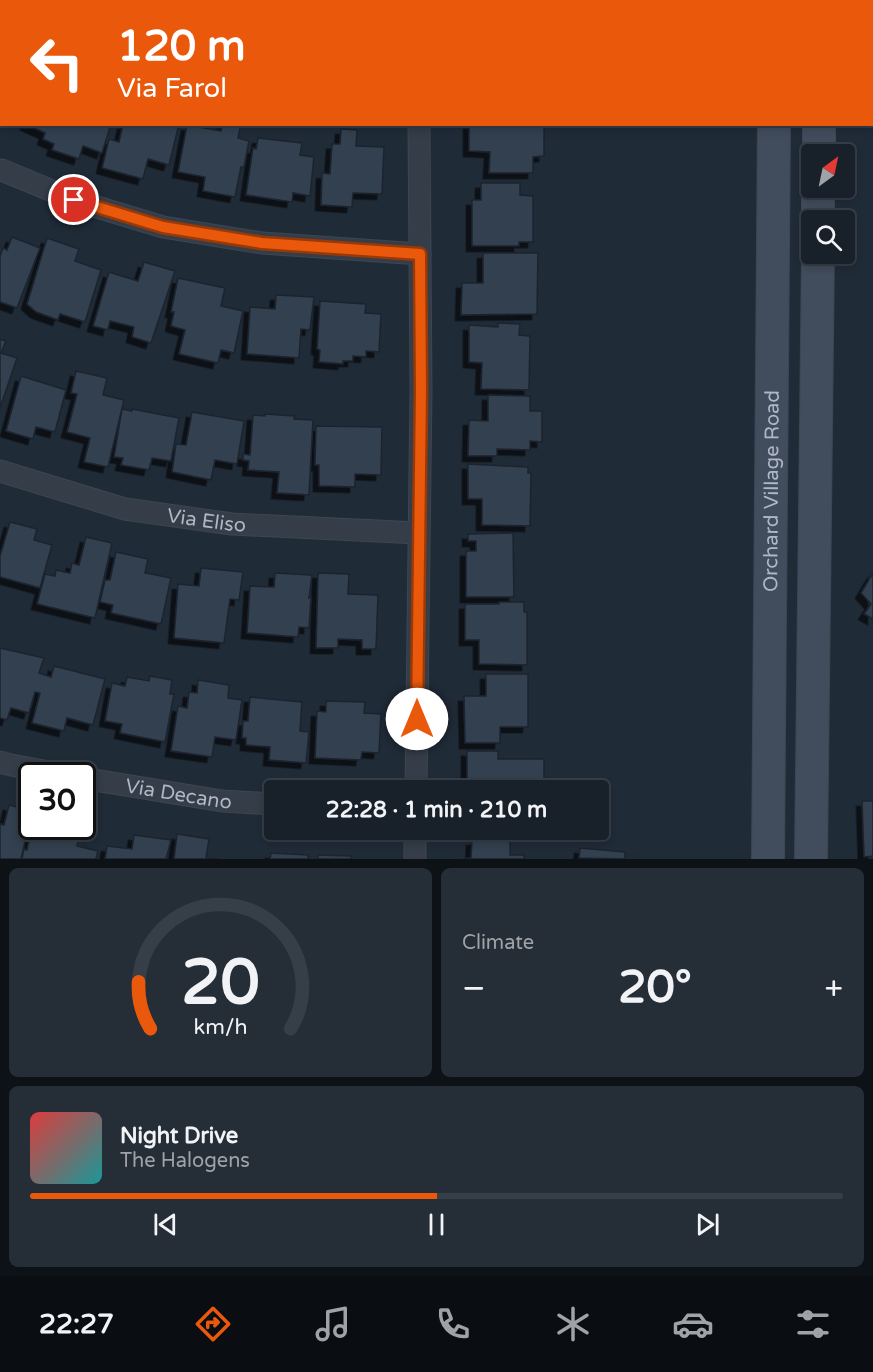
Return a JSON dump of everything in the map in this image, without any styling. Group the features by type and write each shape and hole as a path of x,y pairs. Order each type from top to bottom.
{"main road":[{"name":"Orchard Village Road","path":"768,859 774,126"},
{"path":"819,126 819,144"},
{"path":"812,859 818,264"}],"street":[{"path":"416,780 421,390 419,126"},
{"path":"2,170 74,200 163,227 262,243 420,254"},
{"name":"Via Eliso","path":"0,471 125,509 232,524 418,533"},
{"path":"0,762 18,766"},
{"name":"Via Decano","path":"96,780 222,801 264,803"},
{"path":"415,840 415,859"}],"building":[{"path":"29,126 110,126 102,153 83,146 79,159 52,150 54,144 43,139 45,133"},
{"path":"123,126 179,126 169,165 148,159 143,179 102,168 109,139 119,142"},
{"path":"187,126 221,131 222,126 241,126 238,138 249,141 235,197 203,191 205,177 178,172"},
{"path":"469,126 544,126 544,156 533,157 533,173 489,173 490,152 469,151"},
{"path":"341,129 357,130 356,146 384,147 382,194 353,193 352,207 321,205 322,173 330,174 332,144 340,144"},
{"path":"258,138 302,143 300,155 314,157 310,196 293,193 292,202 246,195 253,148 256,149"},
{"path":"481,183 520,183 520,195 533,196 533,242 519,242 519,246 472,246 472,200 481,200"},
{"path":"12,237 40,248 17,308 0,302 0,256 3,248 7,250"},
{"path":"47,238 79,249 75,261 101,270 85,322 60,314 58,320 36,312 27,304"},
{"path":"483,253 538,253 537,314 461,315 462,283 483,283"},
{"path":"144,262 175,271 151,343 132,337 134,327 110,321 108,330 93,326 109,272 138,281"},
{"path":"178,278 225,288 221,306 243,311 234,353 221,350 218,363 179,354 185,330 171,326 174,312 171,312"},
{"path":"276,295 314,297 310,330 301,329 299,358 247,354 250,307 275,309"},
{"path":"320,301 366,304 365,313 381,314 379,352 366,351 366,357 353,356 353,361 343,361 343,364 319,362 320,350 317,349"},
{"path":"498,323 520,324 519,335 530,336 529,390 481,389 482,363 469,362 469,325 498,327"},
{"path":"0,339 6,341 1,353 17,358 0,408"},
{"path":"76,371 107,378 103,395 124,400 108,467 84,462 90,438 67,432 77,394 71,393"},
{"path":"21,376 66,390 55,432 36,427 33,439 6,431"},
{"path":"488,395 530,396 530,411 542,411 542,442 530,441 530,450 497,449 497,456 468,456 469,420 488,421"},
{"path":"122,409 179,418 171,461 152,458 149,470 121,465 123,458 114,457"},
{"path":"192,412 244,421 237,464 215,460 211,480 172,472 176,444 186,445"},
{"path":"265,414 313,420 309,495 277,493 279,472 248,470 249,461 243,460 243,454 250,455 253,415 265,416"},
{"path":"316,426 382,427 381,475 355,474 355,487 319,486 319,465 315,465"},
{"path":"468,464 528,467 528,473 531,473 530,526 482,525 482,499 468,499"},
{"path":"10,522 37,529 34,540 52,545 40,588 0,577 0,556"},
{"path":"513,533 514,597 466,597 466,551 476,551 476,541 468,541 468,534"},
{"path":"86,537 112,543 95,618 37,604 45,574 55,576 56,570 70,573 72,563 79,565"},
{"path":"116,552 148,559 145,573 171,578 161,624 111,613 113,605 100,602 105,580 110,580"},
{"path":"201,568 243,572 239,600 230,599 224,643 174,638 178,584 199,586"},
{"path":"275,573 312,575 309,628 299,627 298,637 247,633 250,586 274,587"},
{"path":"318,573 349,574 348,594 378,595 376,649 362,649 362,640 338,639 338,648 316,648"},
{"path":"873,573 873,619 864,614 871,604 861,593"},
{"path":"499,602 524,602 524,612 527,612 527,665 479,664 479,640 465,640 465,604 499,604"},
{"path":"0,648 44,658 39,673 51,677 54,666 105,679 93,725 67,718 64,731 32,723 40,693 35,692 29,713 11,708 7,720 0,718"},
{"path":"486,674 528,674 528,727 500,727 500,743 465,743 464,696 486,696"},
{"path":"150,676 172,680 170,694 174,694 165,742 120,733 122,724 105,721 112,683 125,686 127,677 149,681"},
{"path":"198,680 229,685 228,698 242,700 236,740 215,737 212,757 171,751 178,706 187,708 189,692 197,693"},
{"path":"250,697 302,702 300,731 309,732 306,763 269,760 270,747 246,745 246,738 242,738 243,721 248,721"},
{"path":"326,701 365,702 364,713 381,714 379,753 362,752 361,760 315,758 317,711 326,712"},
{"path":"467,751 498,751 498,759 544,759 544,780 467,780"},
{"path":"862,801 873,801 873,856 864,857"},
{"path":"9,805 18,807 18,840 25,840 21,859 0,859 0,824 4,825"},
{"path":"177,834 209,839 206,858 218,859 174,859"},
{"path":"134,835 171,840 166,859 105,859 107,846 132,849"},
{"path":"29,840 78,840 77,846 98,851 96,859 22,859 24,849 27,850"},
{"path":"472,840 510,841 510,855 524,855 524,859 462,859 471,858"},
{"path":"580,848 625,852 625,859 579,858"},
{"path":"271,853 308,855 308,859 270,859"},
{"path":"318,855 351,856 351,859 318,859"}],"route":[{"path":"74,200 163,227 262,243 420,254 421,390 417,719"}]}
